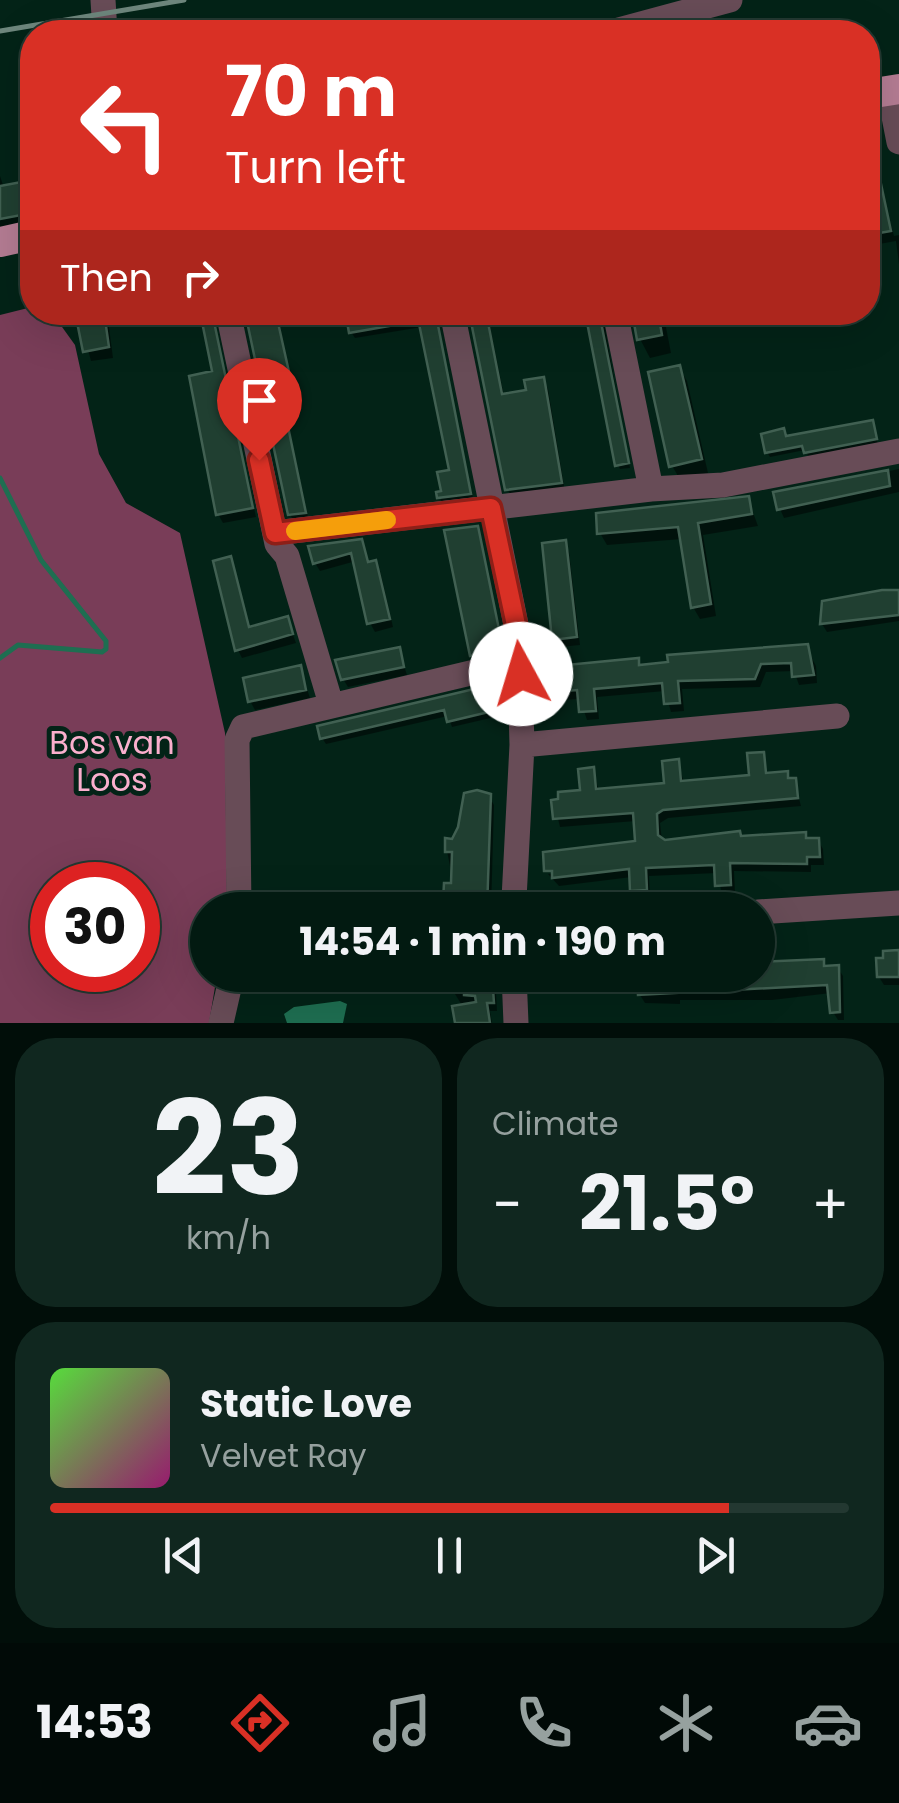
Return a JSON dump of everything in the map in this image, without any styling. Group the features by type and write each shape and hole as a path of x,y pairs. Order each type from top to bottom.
{"street":[{"path":"656,20 730,0"},
{"path":"885,91 899,142"},
{"path":"231,325 275,533 287,556 330,704"},
{"path":"455,325 520,661 522,745 514,892"},
{"path":"618,325 651,489"},
{"path":"275,533 651,489 723,485 899,451"},
{"path":"239,892 237,740 243,726 520,661"},
{"path":"522,745 837,716"},
{"path":"775,911 899,902"},
{"path":"222,1023 228,992"},
{"path":"515,992 516,1023"}],"green space":[{"name":"Bos van Loos","path":"20,310 20,325 61,325 75,345 99,454 126,503 180,533 225,733 227,892 190,892 190,992 214,992 209,1023 0,1023 0,315"}],"shaded area":[{"path":"340,1001 347,1004 343,1023 287,1023 284,1014 294,1007"}],"building":[{"path":"20,182 20,215 0,219 0,186"},
{"path":"880,184 891,231 880,233"},
{"path":"78,325 106,325 109,347 83,352"},
{"path":"203,325 215,325 253,508 216,515 189,376 212,371"},
{"path":"248,325 279,325 293,390 281,393 306,513 288,515"},
{"path":"348,325 395,325 349,333"},
{"path":"419,325 438,325 471,494 437,498 436,492 441,491 437,472 449,470"},
{"path":"472,325 489,325 502,394 526,390 524,380 544,377 562,483 505,490"},
{"path":"588,325 602,325 629,463 615,466"},
{"path":"634,325 660,325 662,335 637,340"},
{"path":"680,365 702,459 669,467 648,372"},
{"path":"873,420 877,439 804,453 802,446 765,453 761,434 784,428 786,436"},
{"path":"888,470 890,486 777,510 773,492"},
{"path":"749,496 752,514 698,523 711,604 691,608 678,527 597,534 596,513"},
{"path":"478,526 503,649 470,656 444,530"},
{"path":"362,539 368,562 376,560 390,619 367,624 351,553 313,564 308,546"},
{"path":"566,540 577,637 552,640 542,543"},
{"path":"231,556 249,627 288,616 293,634 235,651 213,561"},
{"path":"899,590 899,615 820,624 822,601"},
{"path":"808,644 814,675 792,677 791,663 761,664 755,679 678,681 680,703 664,704 662,683 594,689 596,711 579,712 577,690 555,692 554,685 547,686 545,667 639,658 639,665 668,662 667,655"},
{"path":"400,647 404,667 341,680 335,660"},
{"path":"301,665 306,690 248,702 243,678"},
{"path":"491,685 497,710 447,722 444,710 320,739 317,726"},
{"path":"764,752 766,773 788,771 788,778 796,778 798,798 663,810 657,814 658,835 665,840 740,831 741,836 806,832 806,838 819,838 820,857 807,857 807,864 730,863 731,885 715,886 714,865 646,868 647,890 630,891 629,869 552,878 552,871 544,871 543,852 635,841 633,813 553,819 551,800 558,799 558,792 580,790 578,769 594,767 596,789 664,783 662,761 679,759 681,781 727,777 749,775 747,753"},
{"path":"477,790 491,794 488,892 444,892 444,883 451,883 452,852 445,852 445,838 452,839 458,827 464,793"},
{"path":"899,950 899,977 877,977 876,958 883,958 883,951"},
{"path":"824,959 824,966 839,965 840,1012 830,1013 827,985 775,988 775,961"},
{"path":"493,992 494,1003 487,1003 490,1023 455,1023 452,1006 476,1002 475,996 464,995"},
{"path":"638,992 695,992 638,995"}],"waterway":[{"path":"0,478 41,560 106,641 102,652 18,645 0,658"}],"railway":[{"path":"65,20 184,0"},
{"path":"0,31 20,28"}],"slow traffic":[{"path":"295,531 387,520"}],"route":[{"path":"259,460 275,533 491,508 519,639 521,674"}]}
